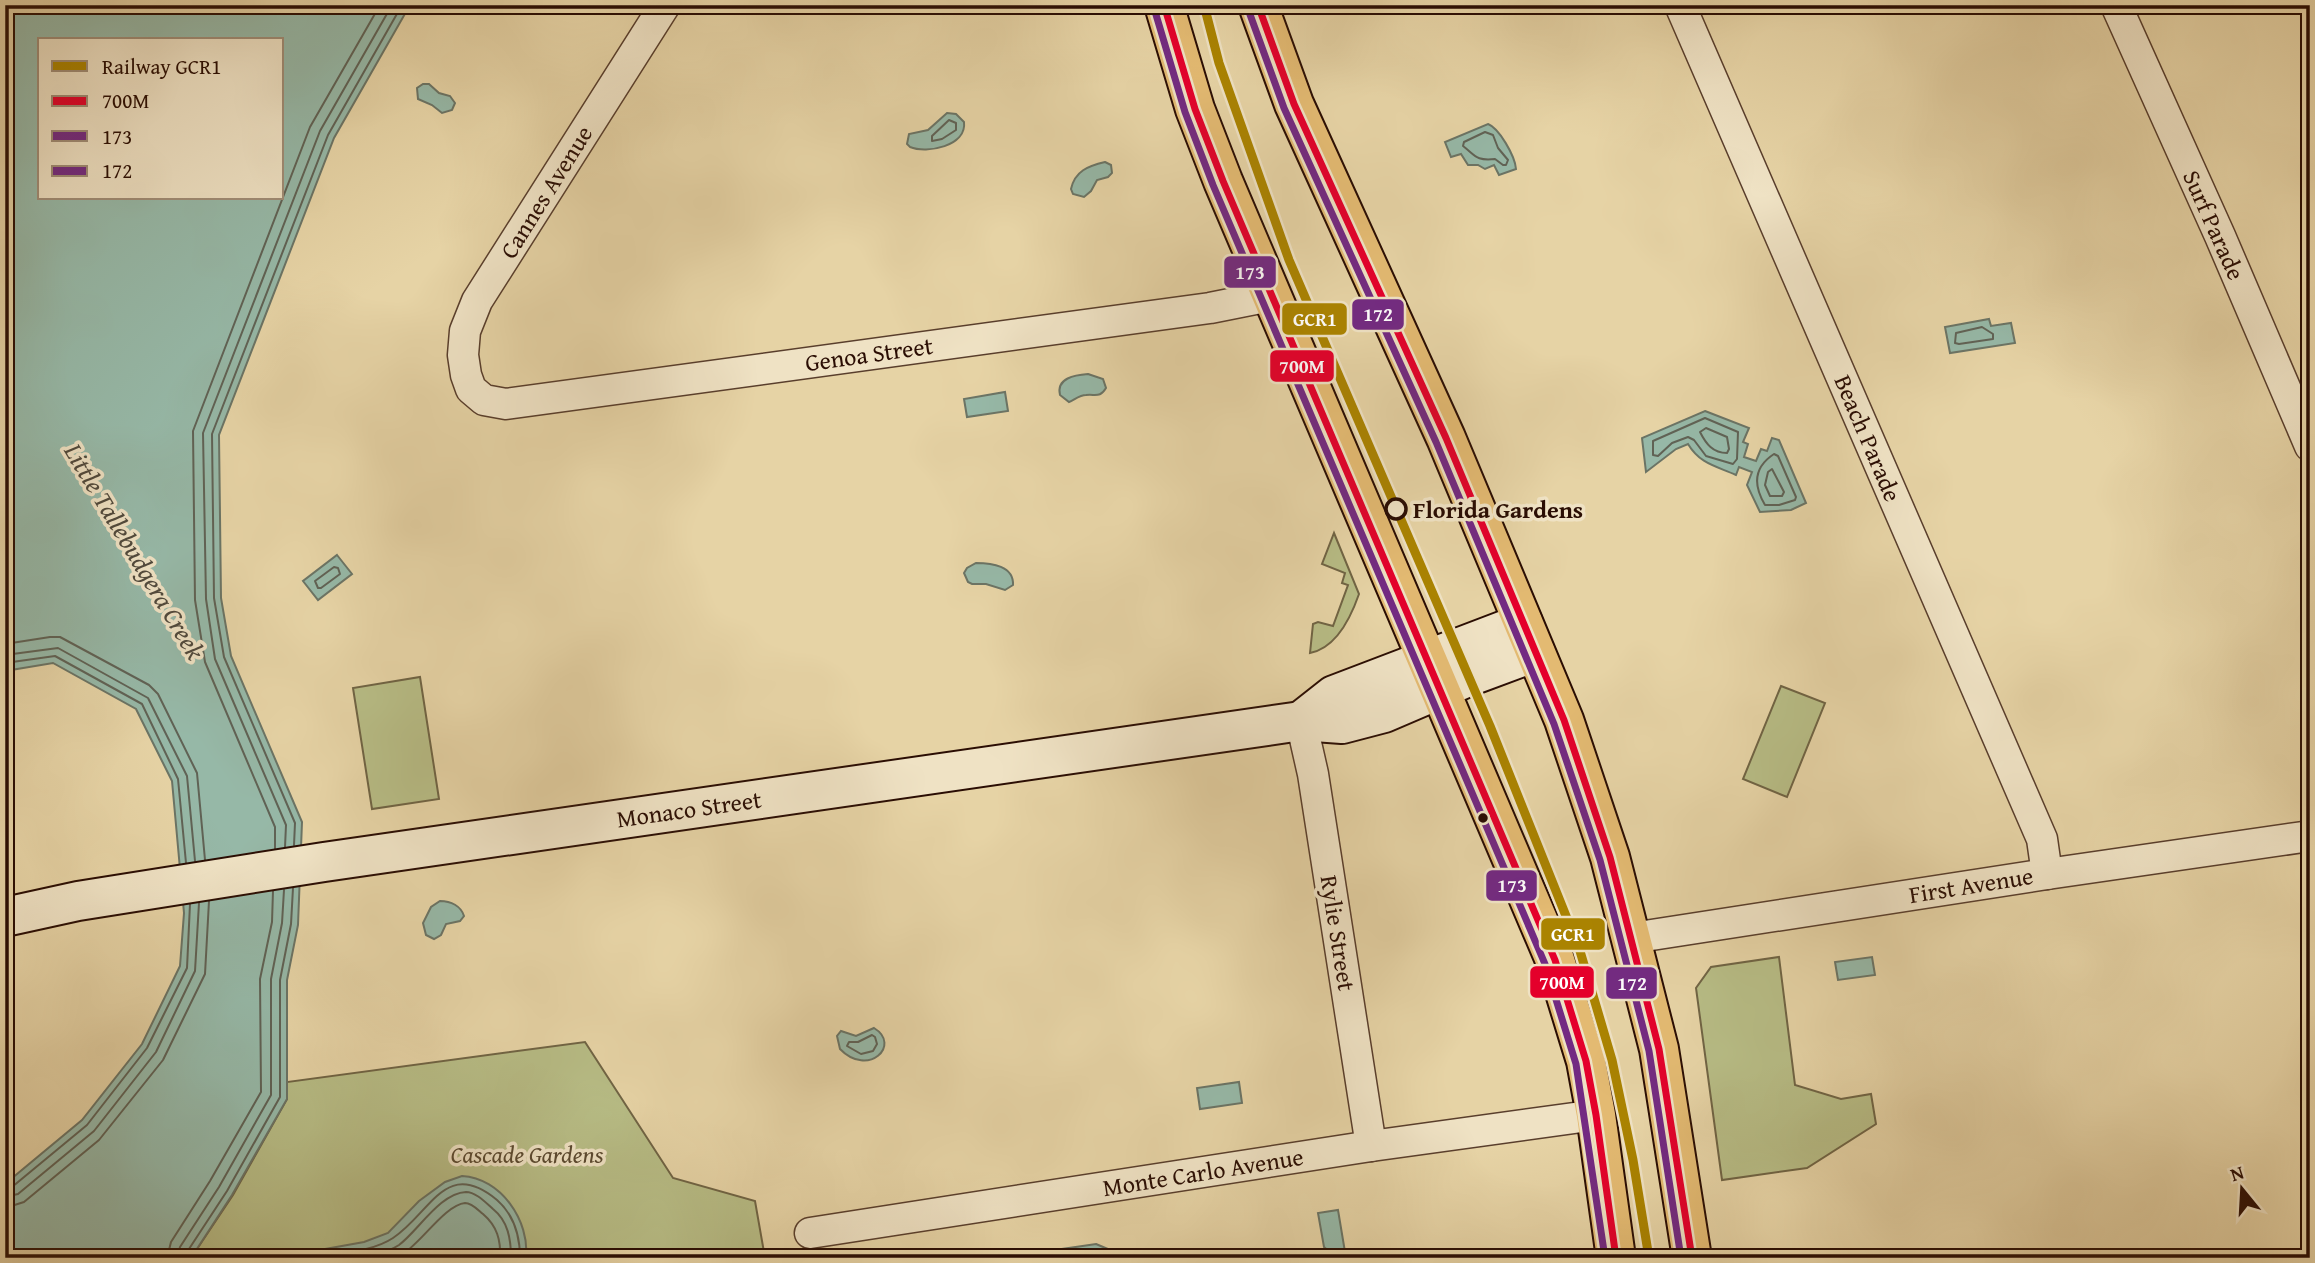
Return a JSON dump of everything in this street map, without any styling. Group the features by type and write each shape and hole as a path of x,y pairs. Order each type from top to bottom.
{"highway":[{"path":"1164,5 1195,109 1270,296 1555,960 1586,1061 1616,1258"},
{"path":"1258,5 1294,104 1402,338 1564,720 1611,857 1659,1049 1692,1258"}],"street":[{"name":"Cannes Avenue","path":"471,389 463,355 465,331 477,301 664,5"},
{"name":"Beach Parade","path":"1680,5 2042,839 2047,874"},
{"name":"Surf Parade","path":"2116,5 2220,236 2310,446"},
{"name":"Genoa Street","path":"471,389 484,400 506,404 1210,308 1270,296"},
{"name":"Monaco Street","path":"5,917 78,901 324,862 1301,721 1342,724 1384,713 1432,674 1529,638"},
{"name":"Rylie Street","path":"1301,721 1313,774 1371,1146"},
{"name":"First Avenue","path":"1632,938 2310,836"},
{"name":"Monaco Street","path":"5,904 78,901"},
{"name":"Monte Carlo Avenue","path":"810,1233 1371,1146 1596,1115"}],"green space":[{"path":"1334,533 1359,594 1352,612 1335,638 1328,645 1310,653 1313,624 1318,622 1333,626 1348,585 1342,583 1345,573 1322,564"},
{"path":"420,677 439,799 372,809 353,688"},
{"path":"1781,686 1825,703 1787,797 1743,779"},
{"path":"1779,957 1795,1085 1841,1099 1871,1094 1876,1124 1807,1168 1722,1180 1696,988 1711,967"},
{"name":"Cascade Gardens","path":"585,1042 673,1178 755,1201 765,1258 191,1258 233,1195 287,1099 287,1082"}],"water":[{"name":"Little Tallebudgera Creek","path":"5,5 410,5 334,138 219,435 221,598 231,656 302,822 298,925 287,980 287,1099 232,1195 191,1258 5,1258 5,1184 82,1120 142,1044 180,966 184,913 172,781 136,709 53,663 5,671"},
{"path":"429,84 439,93 450,96 455,103 452,110 442,113 418,99 417,88"},
{"path":"947,113 956,114 964,122 963,130 953,142 926,149 917,149 907,144 909,134 928,130"},
{"path":"1488,124 1506,143 1516,169 1499,175 1494,165 1485,169 1478,165 1468,165 1461,154 1451,157 1445,142"},
{"path":"1105,162 1111,165 1112,173 1108,177 1097,180 1084,197 1073,194 1071,189 1079,174"},
{"path":"1989,319 1991,326 2011,323 2015,343 1950,353 1945,327"},
{"path":"1088,374 1103,379 1106,388 1102,393 1082,396 1069,402 1060,395 1064,381"},
{"path":"1005,392 1008,411 967,417 964,399"},
{"path":"1705,411 1749,428 1743,442 1748,444 1744,457 1756,461 1761,449 1767,451 1772,438 1779,440 1806,503 1791,510 1760,512 1747,485 1752,472 1739,467 1736,475 1715,467 1698,456 1688,444 1676,449 1646,472 1642,438"},
{"path":"337,555 352,574 318,600 303,581"},
{"path":"976,563 1001,567 1010,574 1013,585 1005,590 968,582 964,573"},
{"path":"440,901 455,905 461,909 464,916 460,921 446,924 441,935 434,939 426,935 423,923 431,907"},
{"path":"1872,957 1875,975 1838,980 1835,962"},
{"path":"874,1028 882,1035 884,1043 878,1056 861,1060 840,1049 837,1036 841,1031 856,1036"},
{"path":"1239,1082 1242,1103 1200,1109 1197,1088"},
{"path":"462,1176 489,1184 510,1204 523,1230 526,1258 296,1258 303,1253 364,1242 388,1233 419,1201 445,1182"},
{"path":"1338,1210 1345,1252 1332,1254 1324,1247 1318,1213"},
{"path":"1096,1244 1108,1249 1111,1258 1054,1258 1062,1249"}],"rail line":[{"name":"GCR1","path":"1204,5 1219,63 1289,260 1490,726 1580,951 1612,1060 1633,1160 1649,1258"}],"transit line":[{"name":"700M","path":"1164,5 1195,109 1223,181 1555,960 1586,1061 1616,1258"},
{"name":"700M","path":"1258,5 1294,104 1446,438 1564,720 1610,857 1659,1049 1692,1258"},
{"name":"173","path":"1154,8 1185,112 1213,185 1545,964 1576,1064 1605,1258"},
{"name":"172","path":"1248,9 1284,108 1436,442 1554,724 1600,860 1649,1051 1681,1258"}],"place":[{"name":"Florida Gardens","path":"1396,509"}]}
